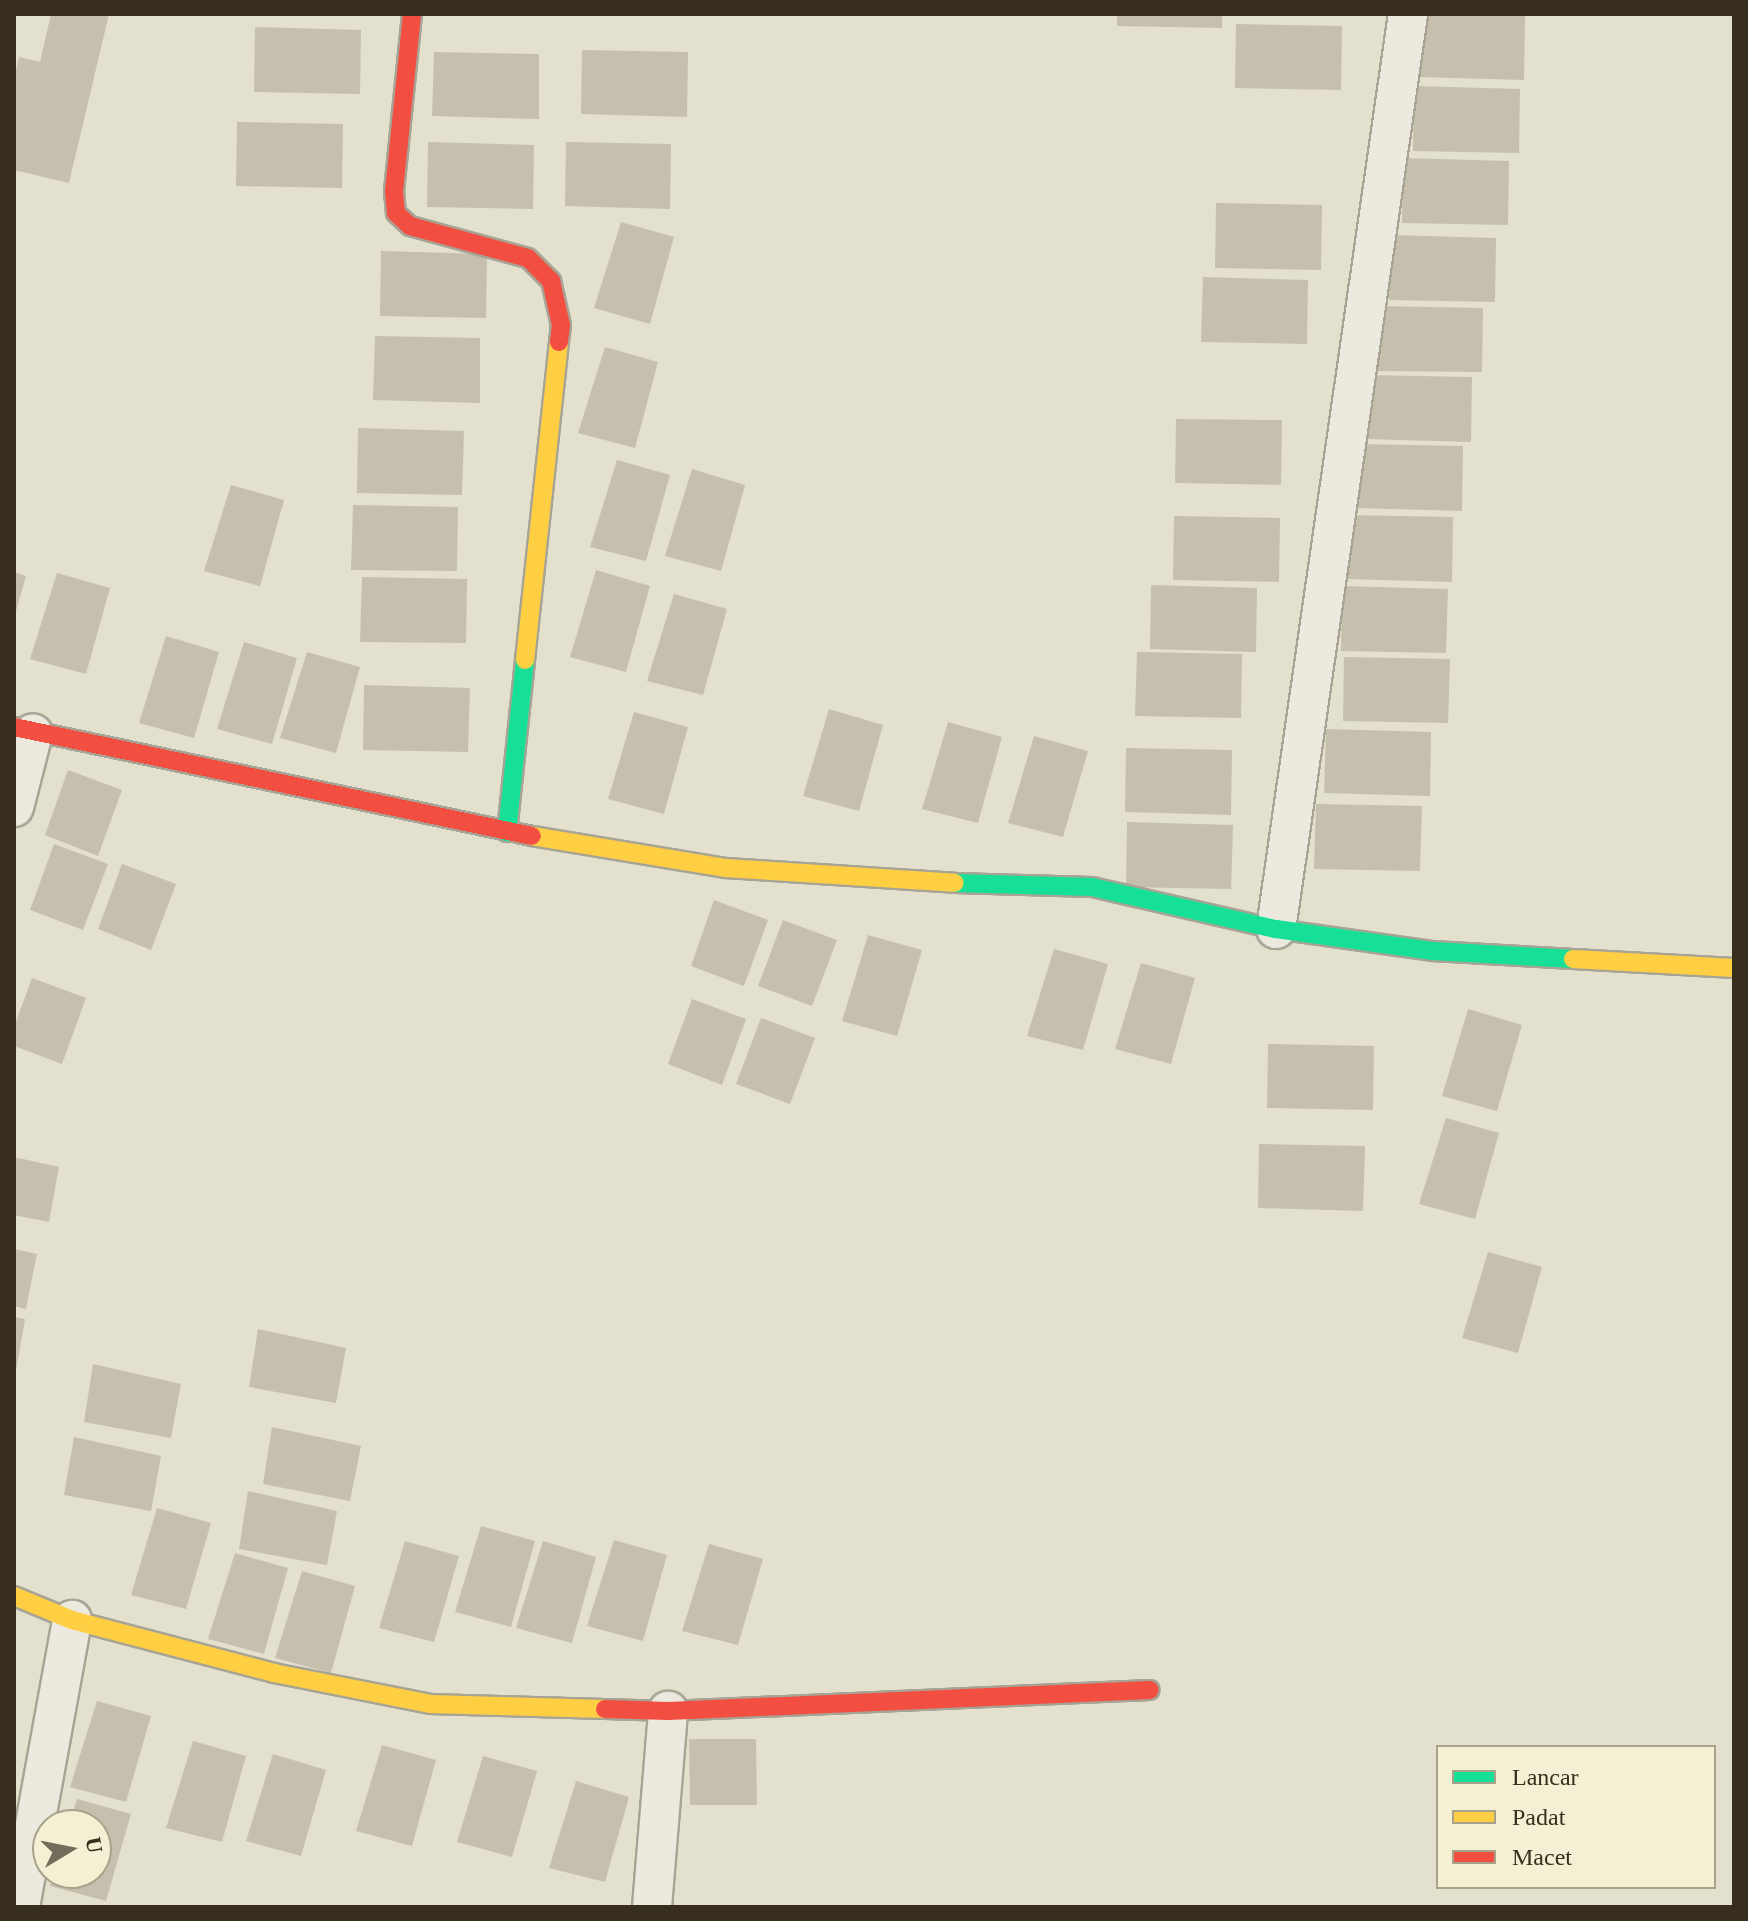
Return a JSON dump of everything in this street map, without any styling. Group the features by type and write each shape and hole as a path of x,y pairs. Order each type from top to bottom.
{"street":[{"path":"412,14 394,191 396,213 410,226 528,258 551,281 561,325 507,832"},
{"path":"1276,929 1408,14"},
{"path":"14,807 24,730 507,832 726,868 901,882 1092,887 1276,929 1433,951 1734,968"},
{"path":"14,1596 72,1620 274,1673 430,1704 668,1711 1150,1690"},
{"path":"20,1907 72,1620"},
{"path":"652,1907 668,1711"}],"building":[{"path":"51,14 109,14 69,183 14,170 14,79 19,57 40,62"},
{"path":"1117,14 1222,14 1222,28 1117,26"},
{"path":"1420,14 1525,16 1524,80 1418,77"},
{"path":"1236,24 1342,26 1341,90 1235,88"},
{"path":"255,27 361,30 360,94 254,92"},
{"path":"582,50 688,52 687,117 581,114"},
{"path":"434,52 539,54 539,119 432,116"},
{"path":"1414,86 1520,89 1519,153 1413,151"},
{"path":"237,122 343,124 342,188 236,186"},
{"path":"428,142 534,145 533,209 427,207"},
{"path":"566,142 671,144 670,209 565,206"},
{"path":"1403,158 1509,161 1508,225 1402,223"},
{"path":"1216,203 1322,205 1321,270 1215,268"},
{"path":"621,222 674,237 650,324 594,308"},
{"path":"1391,235 1496,238 1495,302 1389,300"},
{"path":"381,251 487,254 486,318 380,316"},
{"path":"1203,277 1308,280 1307,344 1201,342"},
{"path":"1377,306 1483,308 1482,372 1376,371"},
{"path":"375,336 480,338 480,403 373,400"},
{"path":"605,347 658,362 635,448 578,433"},
{"path":"1366,375 1472,377 1471,442 1365,439"},
{"path":"1176,419 1282,420 1281,485 1175,483"},
{"path":"358,428 464,431 462,495 357,493"},
{"path":"1357,444 1463,446 1462,511 1356,508"},
{"path":"617,460 670,475 646,561 590,547"},
{"path":"692,469 745,485 721,571 665,556"},
{"path":"231,485 284,500 260,586 204,571"},
{"path":"353,505 458,507 457,571 351,570"},
{"path":"1347,515 1453,517 1452,582 1346,579"},
{"path":"1174,516 1280,518 1279,582 1173,580"},
{"path":"596,570 650,586 626,672 570,657"},
{"path":"14,572 26,576 15,615 14,615"},
{"path":"57,573 110,588 86,674 30,659"},
{"path":"362,577 467,579 466,643 360,642"},
{"path":"1151,585 1257,588 1256,652 1150,649"},
{"path":"1342,586 1448,589 1446,653 1341,651"},
{"path":"674,594 727,609 703,695 647,681"},
{"path":"166,636 219,652 194,738 139,723"},
{"path":"244,642 297,658 272,744 217,729"},
{"path":"307,652 360,667 336,753 280,738"},
{"path":"1137,652 1242,654 1241,718 1135,716"},
{"path":"1344,657 1450,659 1448,723 1343,721"},
{"path":"364,685 470,688 468,752 363,750"},
{"path":"829,709 883,725 859,811 803,796"},
{"path":"634,712 688,727 664,814 608,799"},
{"path":"948,722 1002,737 978,823 922,809"},
{"path":"1326,729 1431,732 1430,796 1324,793"},
{"path":"1034,736 1088,751 1063,837 1008,823"},
{"path":"1126,748 1232,750 1231,815 1125,812"},
{"path":"68,770 122,790 98,856 45,835"},
{"path":"1316,804 1422,806 1420,871 1314,869"},
{"path":"1127,822 1233,825 1231,889 1126,887"},
{"path":"54,844 108,864 83,930 30,910"},
{"path":"122,864 176,884 151,950 98,929"},
{"path":"714,900 768,920 744,986 691,966"},
{"path":"783,920 837,940 812,1006 758,986"},
{"path":"868,935 922,950 897,1036 842,1021"},
{"path":"1054,949 1108,964 1083,1050 1027,1036"},
{"path":"1141,963 1195,978 1171,1064 1115,1049"},
{"path":"32,978 86,998 62,1064 14,1046 14,1027"},
{"path":"692,999 746,1019 722,1085 668,1064"},
{"path":"1468,1009 1522,1025 1497,1111 1442,1096"},
{"path":"761,1018 815,1038 790,1104 736,1084"},
{"path":"1268,1044 1374,1046 1373,1110 1267,1108"},
{"path":"1446,1118 1499,1133 1475,1219 1419,1204"},
{"path":"1259,1144 1365,1146 1363,1211 1258,1208"},
{"path":"14,1157 59,1167 49,1222 14,1215"},
{"path":"14,1249 37,1254 26,1309 14,1306"},
{"path":"1488,1252 1542,1267 1518,1353 1462,1338"},
{"path":"14,1317 25,1319 16,1371 14,1371"},
{"path":"258,1329 346,1348 336,1403 249,1387"},
{"path":"93,1364 181,1384 171,1438 84,1422"},
{"path":"272,1427 361,1446 350,1501 263,1484"},
{"path":"74,1437 161,1456 151,1511 64,1495"},
{"path":"248,1491 337,1511 327,1565 239,1549"},
{"path":"157,1508 211,1523 186,1609 131,1595"},
{"path":"481,1526 535,1541 511,1627 455,1612"},
{"path":"614,1540 667,1555 643,1641 587,1626"},
{"path":"405,1541 459,1556 434,1642 379,1628"},
{"path":"543,1541 596,1557 572,1643 516,1628"},
{"path":"709,1544 763,1559 738,1645 682,1631"},
{"path":"235,1553 288,1568 264,1654 208,1639"},
{"path":"302,1571 355,1586 331,1673 275,1658"},
{"path":"97,1701 151,1716 126,1802 70,1787"},
{"path":"689,1739 756,1739 757,1805 690,1805"},
{"path":"193,1741 246,1756 222,1842 166,1828"},
{"path":"382,1745 436,1760 412,1846 356,1831"},
{"path":"273,1754 326,1770 301,1856 246,1841"},
{"path":"483,1756 537,1771 512,1857 457,1842"},
{"path":"576,1781 629,1797 605,1882 549,1868"},
{"path":"77,1799 131,1814 112,1880 112,1809 74,1809"},
{"path":"61,1889 109,1889 106,1901"}],"traffic: fast":[{"path":"507,832 525,660"},
{"path":"955,883 1092,887 1276,929 1433,951 1573,959"}],"traffic: slow":[{"path":"525,660 559,342"},
{"path":"532,836 726,868 955,883"},
{"path":"1573,959 1734,968"},
{"path":"14,1596 72,1620 274,1673 430,1704 605,1709"}],"traffic: jam":[{"path":"412,14 394,191 396,213 410,226 528,258 551,281 561,325 559,342"},
{"path":"14,727 532,836"},
{"path":"605,1709 668,1711 1150,1690"}]}
